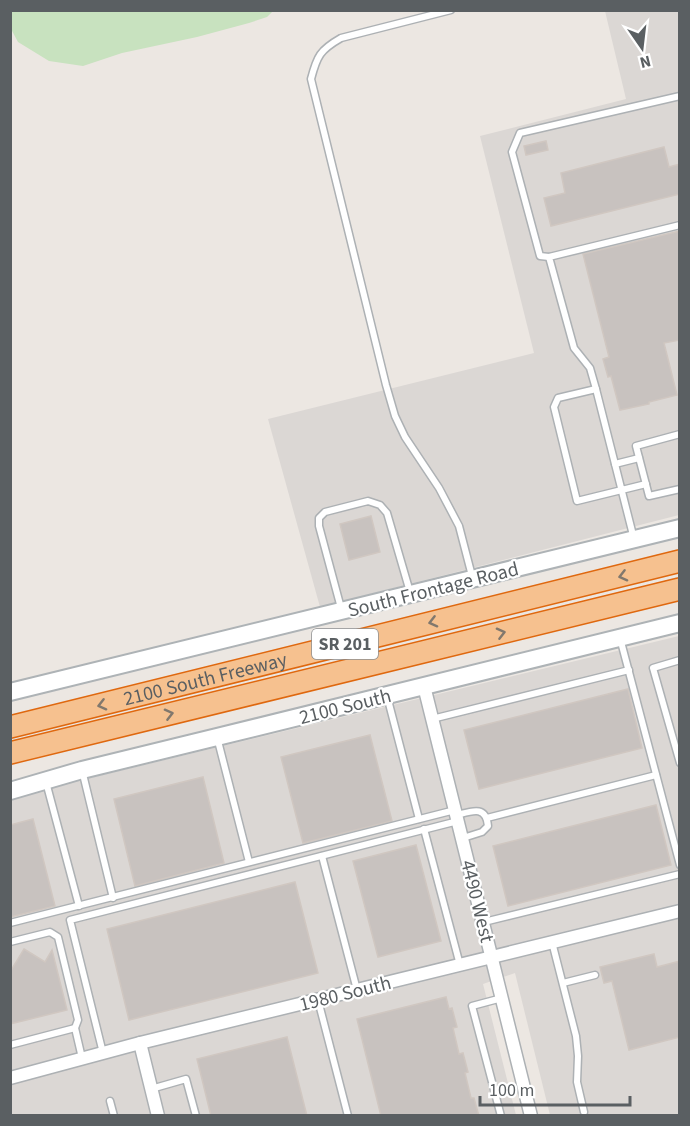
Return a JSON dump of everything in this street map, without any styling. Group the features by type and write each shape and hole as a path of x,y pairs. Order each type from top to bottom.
{"highway":[{"name":"2100 South Freeway","path":"10,727 680,561"},
{"name":"2100 South Freeway","path":"10,753 680,589"}],"street":[{"name":"South Frontage Road","path":"10,692 680,528"},
{"name":"2100 South","path":"10,790 82,770 680,623"},
{"name":"4490 West","path":"424,687 531,1116"},
{"name":"1980 South","path":"10,1078 140,1043 680,911"},
{"path":"140,1043 158,1116"}],"lane":[{"path":"451,10 341,38 326,47 315,61 311,79 395,416 405,437 439,488 456,519 473,579"},
{"path":"680,96 520,133 512,153 540,256 549,257 680,225"},
{"path":"549,257 574,348 590,368 634,540"},
{"path":"596,389 558,398 554,407 577,501 646,484"},
{"path":"680,434 636,446 650,496 680,489"},
{"path":"615,464 639,458"},
{"path":"342,612 319,526 319,518 325,512 368,501 380,505 387,513 410,595"},
{"path":"620,638 680,865"},
{"path":"680,660 653,668 680,763"},
{"path":"432,719 629,670"},
{"path":"387,695 419,819"},
{"path":"217,737 249,862"},
{"path":"82,770 113,897"},
{"path":"487,819 656,775"},
{"path":"45,780 80,906"},
{"path":"10,923 419,819 475,811 484,813 488,826 485,830 463,838"},
{"path":"103,1053 70,920 424,829 457,815"},
{"path":"424,829 460,965"},
{"path":"322,856 357,990"},
{"path":"484,922 680,874"},
{"path":"10,942 50,932 58,937 78,1020 75,1028 82,1058"},
{"path":"552,942 576,1036 577,1082 584,1112"},
{"path":"563,983 595,975"},
{"path":"501,1116 471,1006 502,998"},
{"path":"318,1000 348,1116"},
{"path":"10,1045 75,1028"},
{"path":"151,1089 186,1079 196,1116"},
{"path":"110,1101 114,1116"}],"shaded area":[{"path":"605,11 679,11 679,515 320,607 268,419 534,353 480,136 626,99"},
{"path":"679,636 679,1115 550,1115 515,973 483,984 516,1115 11,1116 11,797"}],"green space":[{"path":"10,11 273,11 267,17 249,23 122,53 83,66 49,61 18,42 11,29"}],"building":[{"path":"546,141 548,150 526,155 524,146"},
{"path":"664,147 669,167 680,164 680,194 551,226 544,198 565,193 561,173"},
{"path":"680,231 680,340 664,343 677,395 620,410 611,376 608,377 603,359 609,357 583,254"},
{"path":"371,516 380,552 349,560 340,524"},
{"path":"628,689 642,748 479,789 464,730"},
{"path":"370,735 392,821 303,843 281,757"},
{"path":"203,777 224,863 135,886 114,799"},
{"path":"656,805 671,865 508,906 493,846"},
{"path":"33,819 55,906 10,917 10,825"},
{"path":"416,845 441,941 378,957 353,861"},
{"path":"295,882 318,973 129,1020 107,929"},
{"path":"24,949 45,962 52,950 67,1010 10,1024 10,972"},
{"path":"654,954 657,967 680,961 680,1037 629,1050 612,981 604,983 600,967"},
{"path":"446,997 449,1009 452,1008 457,1027 453,1028 459,1054 463,1053 468,1072 465,1073 471,1098 474,1098 479,1116 381,1116 357,1019"},
{"path":"287,1037 307,1116 211,1116 197,1059"}]}
